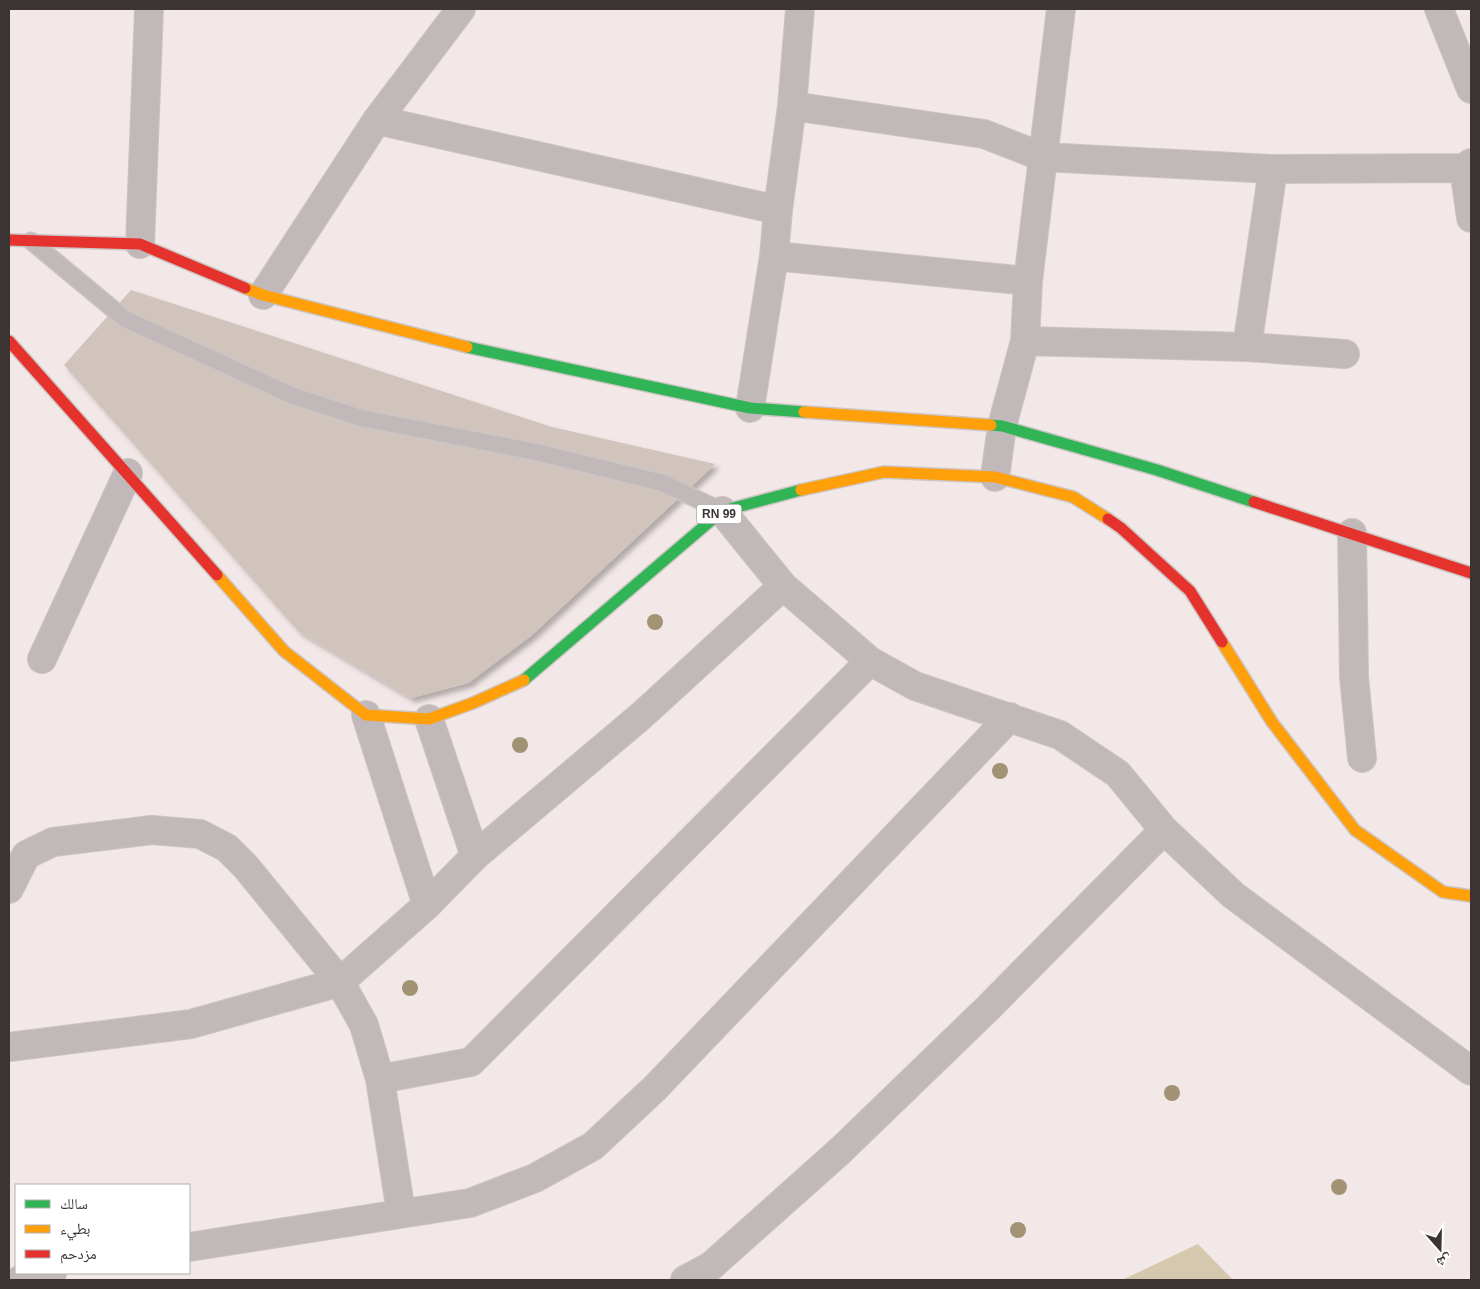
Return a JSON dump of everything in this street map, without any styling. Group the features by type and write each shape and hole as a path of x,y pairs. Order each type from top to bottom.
{"main road":[{"path":"9,240 140,244 263,295 508,358 750,408 1002,426 1157,470 1471,573"},
{"path":"9,341 284,651 366,715"},
{"name":"RN 99","path":"366,715 429,719 473,703 527,678 722,511 785,493 884,472 995,477 1073,497 1121,528 1190,590 1272,722 1355,830 1443,892 1471,896"}],"street":[{"path":"140,244 148,9"},
{"path":"263,295 377,120 462,9"},
{"path":"750,408 774,256 778,210 792,106 800,9"},
{"path":"995,477 1002,426 1025,341 1028,281 1061,9"},
{"path":"1439,9 1471,89"},
{"path":"792,106 984,134 1043,157 1273,169 1468,166 1471,218"},
{"path":"377,120 778,210"},
{"path":"1248,347 1273,169"},
{"path":"774,256 1028,281"},
{"path":"1025,341 1248,347 1345,354"},
{"path":"42,659 128,473"},
{"path":"722,511 783,586 870,661 915,686 1060,735 1118,774 1164,830 1233,895 1471,1071"},
{"path":"1352,533 1354,677 1362,758"},
{"path":"9,1048 191,1024 340,982 427,906 475,856 641,716 783,586"},
{"path":"380,1079 471,1062 870,661"},
{"path":"366,715 427,906"},
{"path":"190,1247 401,1212 470,1203 534,1178 593,1146 655,1088 715,1027 1010,717"},
{"path":"429,719 475,856"},
{"path":"9,889 26,855 53,842 152,830 200,834 227,848 246,867 340,982 364,1025 380,1079 401,1212"},
{"path":"685,1280 711,1266 840,1151 987,1009 1164,830"},
{"path":"20,1280 47,1274"}],"lane":[{"path":"31,241 125,319 291,395 361,418 536,452 663,482 722,511"}],"shaded area":[{"path":"1198,1244 1233,1280 1122,1280"}],"building":[{"path":"131,290 552,427 715,464 532,635 468,683 411,698 298,631 64,365"}],"traffic: fast":[{"path":"467,347 750,408 804,412"},
{"path":"991,425 1002,426 1157,470 1254,502"},
{"path":"524,680 722,511 801,490"}],"traffic: slow":[{"path":"245,288 263,295 467,347"},
{"path":"804,412 991,425"},
{"path":"801,490 884,472 995,477 1073,497 1108,519"},
{"path":"217,575 284,651 366,715 429,719 473,703 524,680"},
{"path":"1222,642 1272,722 1355,830 1443,892 1471,896"}],"traffic: jam":[{"path":"9,240 140,244 245,288"},
{"path":"9,341 217,575"},
{"path":"1254,502 1471,573"},
{"path":"1108,519 1121,528 1190,591 1222,642"}]}
